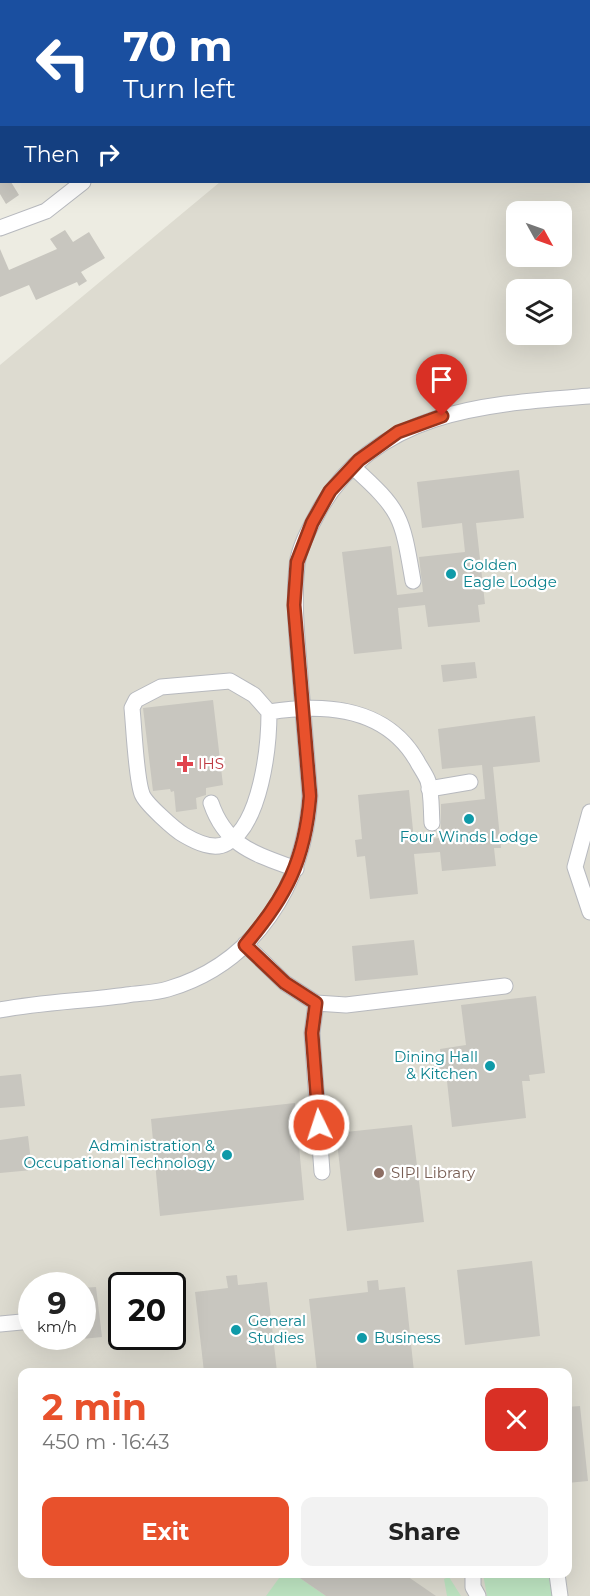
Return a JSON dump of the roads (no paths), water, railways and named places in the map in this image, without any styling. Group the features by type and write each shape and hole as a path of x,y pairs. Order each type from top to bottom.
{"street":[{"path":"0,228 46,211 83,183"},
{"path":"0,1010 166,990 201,976 245,945 272,913 296,869 308,826 310,796 294,605 297,562 312,523 330,491 353,467 398,432 442,416 509,403 590,396"},
{"path":"353,467 386,496 396,511 404,529 413,581"},
{"path":"230,681 254,695 269,712 269,742 255,802 232,840 226,845 210,846 196,842 178,832 142,795 132,708 136,700 161,687 230,681"},
{"path":"269,712 303,707 330,708 362,715 388,727 408,745 428,782 432,823"},
{"path":"429,789 470,782"},
{"path":"211,803 215,816 232,840 244,849 296,869"},
{"path":"590,812 575,867 590,912"},
{"path":"245,945 285,983 316,1003 346,1005 505,986"},
{"path":"316,1003 312,1033 322,1172"},
{"path":"0,1324 18,1322"},
{"path":"473,1578 473,1587 478,1596"},
{"path":"558,1578 560,1596"}],"place":[{"name":"Golden Eagle Lodge","path":"451,574"},
{"name":"IHS","path":"185,764"},
{"name":"Four Winds Lodge","path":"469,819"},
{"name":"Dining Hall & Kitchen","path":"490,1066"},
{"name":"Administration & Occupational Technology","path":"227,1155"},
{"name":"SIPI Library","path":"379,1173"},
{"name":"General Studies","path":"236,1330"},
{"name":"Business","path":"362,1338"}]}
